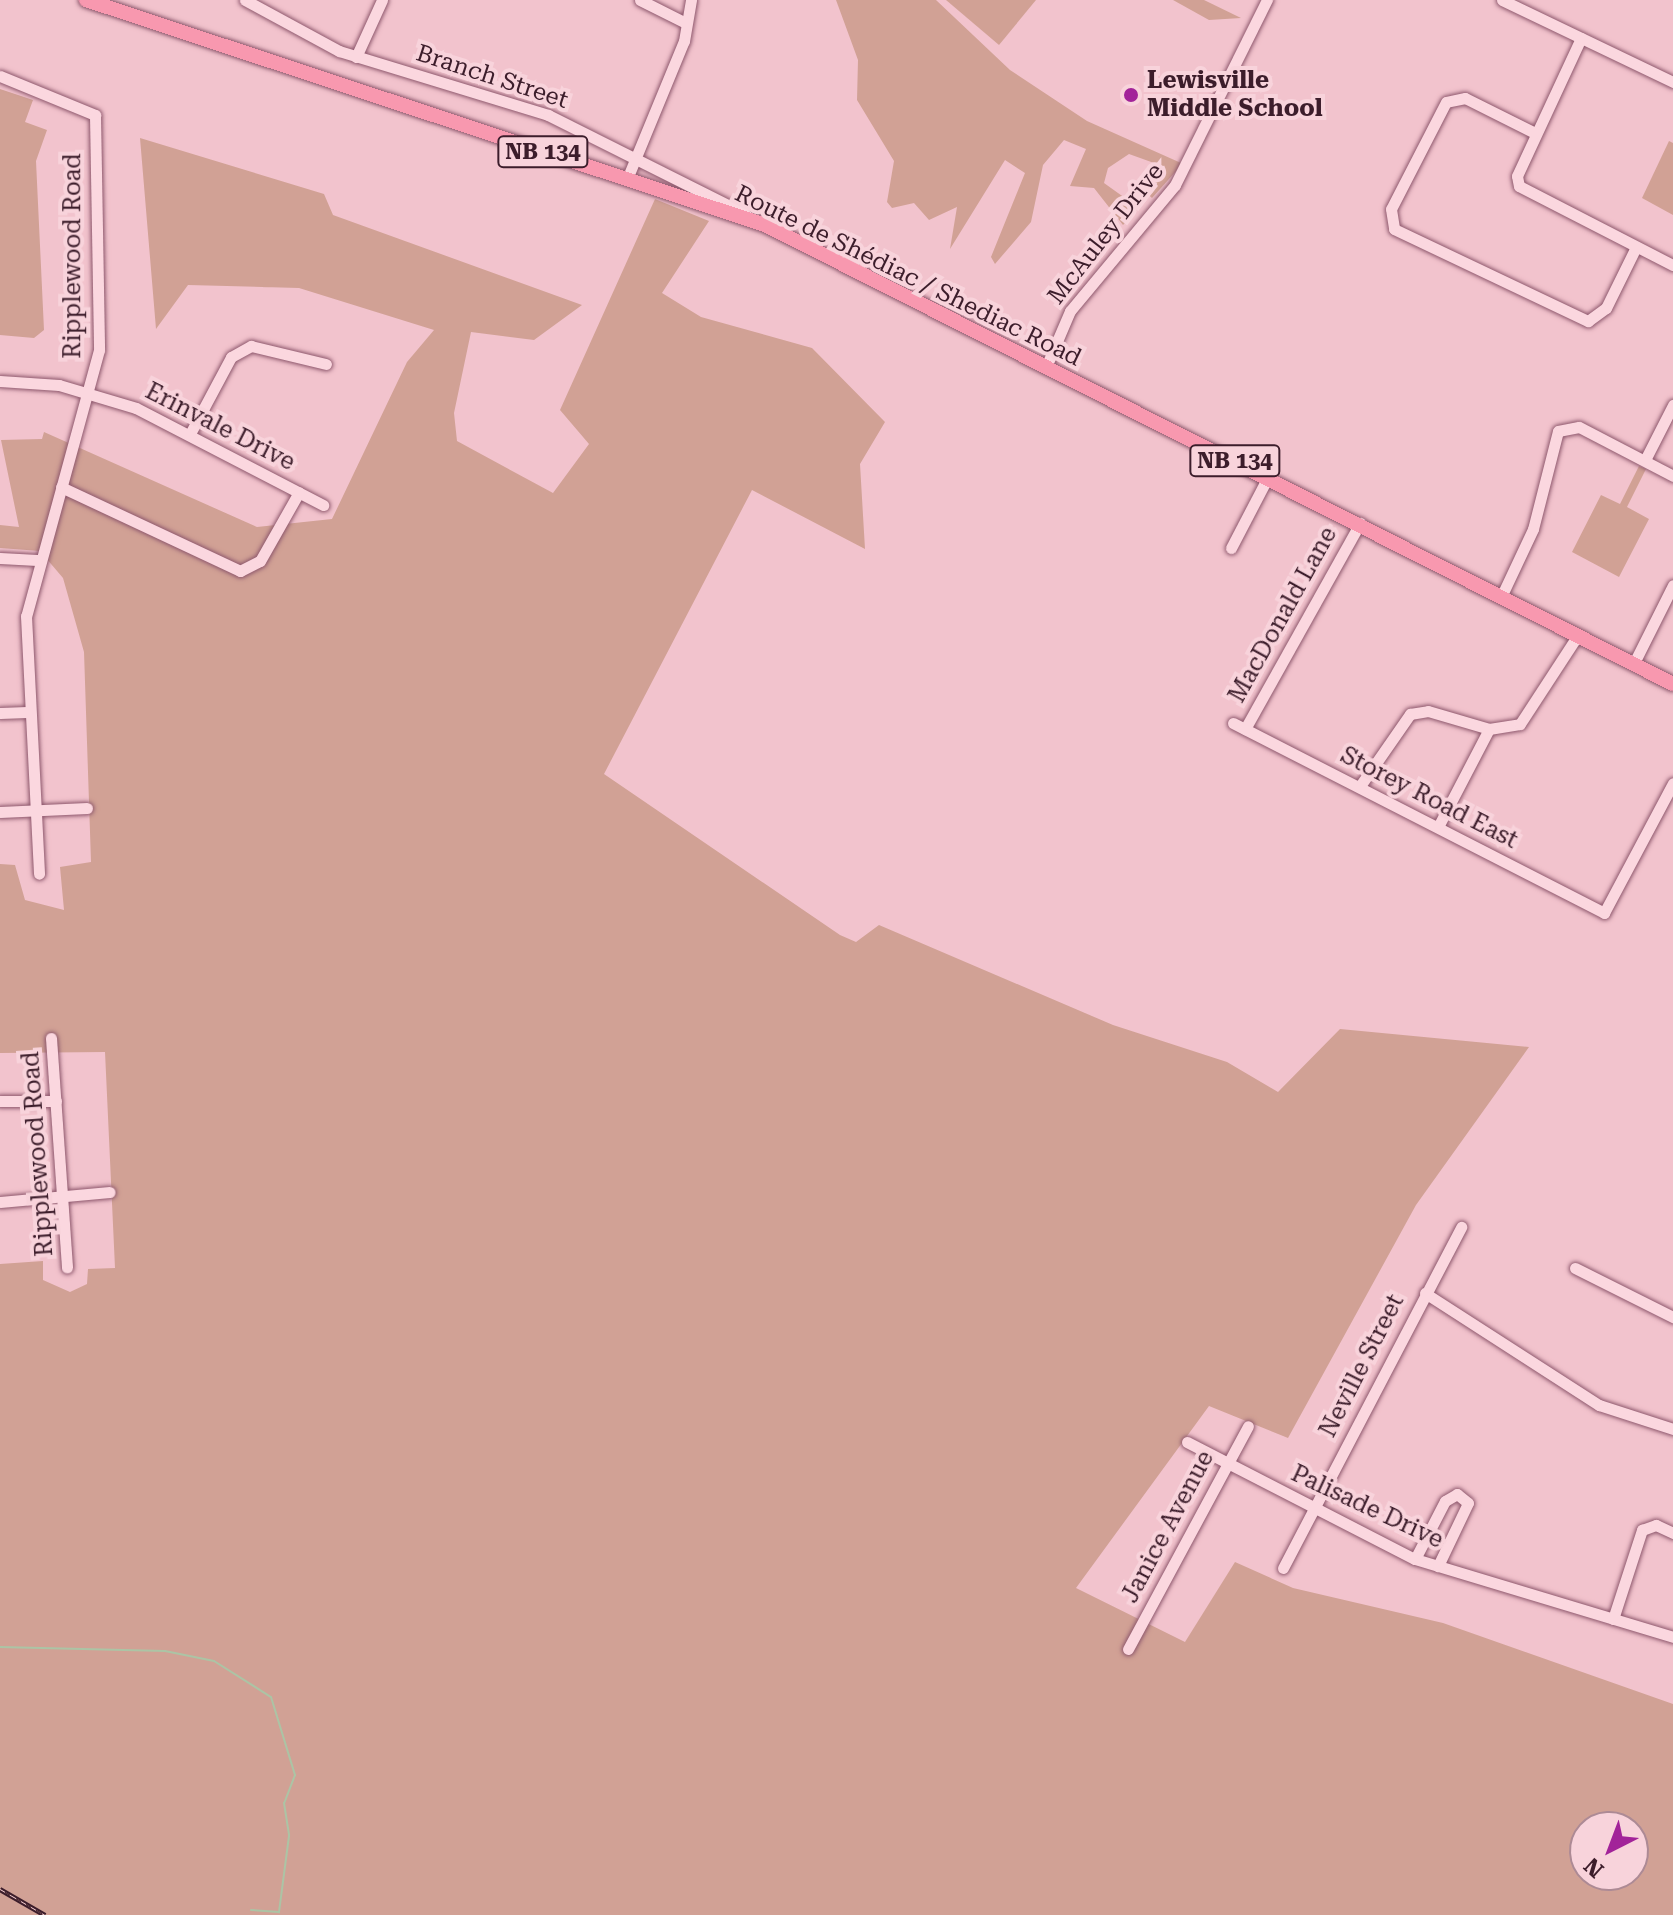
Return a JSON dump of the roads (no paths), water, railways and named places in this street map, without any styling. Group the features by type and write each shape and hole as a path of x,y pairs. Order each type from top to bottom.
{"main road":[{"name":"Route de Shédiac / Shediac Road","path":"86,0 765,225 1360,523 1673,684"}],"street":[{"name":"Branch Street","path":"245,0 356,57 508,100 634,153 765,225"},
{"path":"356,57 382,0"},
{"path":"640,0 686,23"},
{"path":"627,179 634,153 686,23 691,0"},
{"name":"McAuley Drive","path":"1046,367 1070,311 1175,185 1267,0"},
{"path":"1502,0 1673,82"},
{"path":"1581,38 1517,176 1526,194 1673,265"},
{"name":"Ripplewood Road","path":"0,76 95,115 99,334 92,393 37,560 26,616 27,712 37,811 39,874"},
{"path":"1535,133 1465,98 1446,102 1391,209 1394,229 1588,321 1606,308 1636,247"},
{"path":"191,432 231,357 251,346 326,364"},
{"name":"Erinvale Drive","path":"0,381 92,393 191,432 323,505"},
{"path":"1645,460 1673,405"},
{"path":"1502,595 1533,529 1558,431 1579,427 1673,476"},
{"path":"1231,548 1268,477"},
{"path":"61,487 240,571 260,561 299,492"},
{"name":"MacDonald Lane","path":"1245,729 1360,523"},
{"path":"0,558 37,560"},
{"path":"1634,663 1673,585"},
{"path":"1360,786 1410,714 1428,711 1489,729 1527,719 1578,635"},
{"path":"0,713 27,712"},
{"name":"Storey Road East","path":"1233,723 1439,825 1604,913 1673,783"},
{"path":"1439,825 1489,729"},
{"path":"0,812 87,808"},
{"name":"Ripplewood Road","path":"51,1038 67,1267"},
{"path":"0,1101 56,1101"},
{"path":"0,1202 110,1192"},
{"name":"Neville Street","path":"1283,1568 1461,1227"},
{"path":"1575,1268 1673,1317"},
{"path":"1425,1293 1599,1405 1673,1429"},
{"name":"Janice Avenue","path":"1128,1649 1248,1426"},
{"name":"Palisade Drive","path":"1187,1442 1312,1509 1415,1559 1673,1637"},
{"path":"1415,1559 1445,1501 1457,1494 1468,1503 1438,1566"},
{"path":"1613,1619 1642,1530 1656,1525 1673,1533"}],"waterway":[{"path":"0,1647 165,1651 214,1661 271,1697 295,1775 284,1803 289,1836 279,1912"},
{"path":"251,1910 279,1912"}],"railway":[{"path":"0,1889 45,1915"}],"place":[{"name":"Lewisville Middle School","path":"1131,95"}]}
